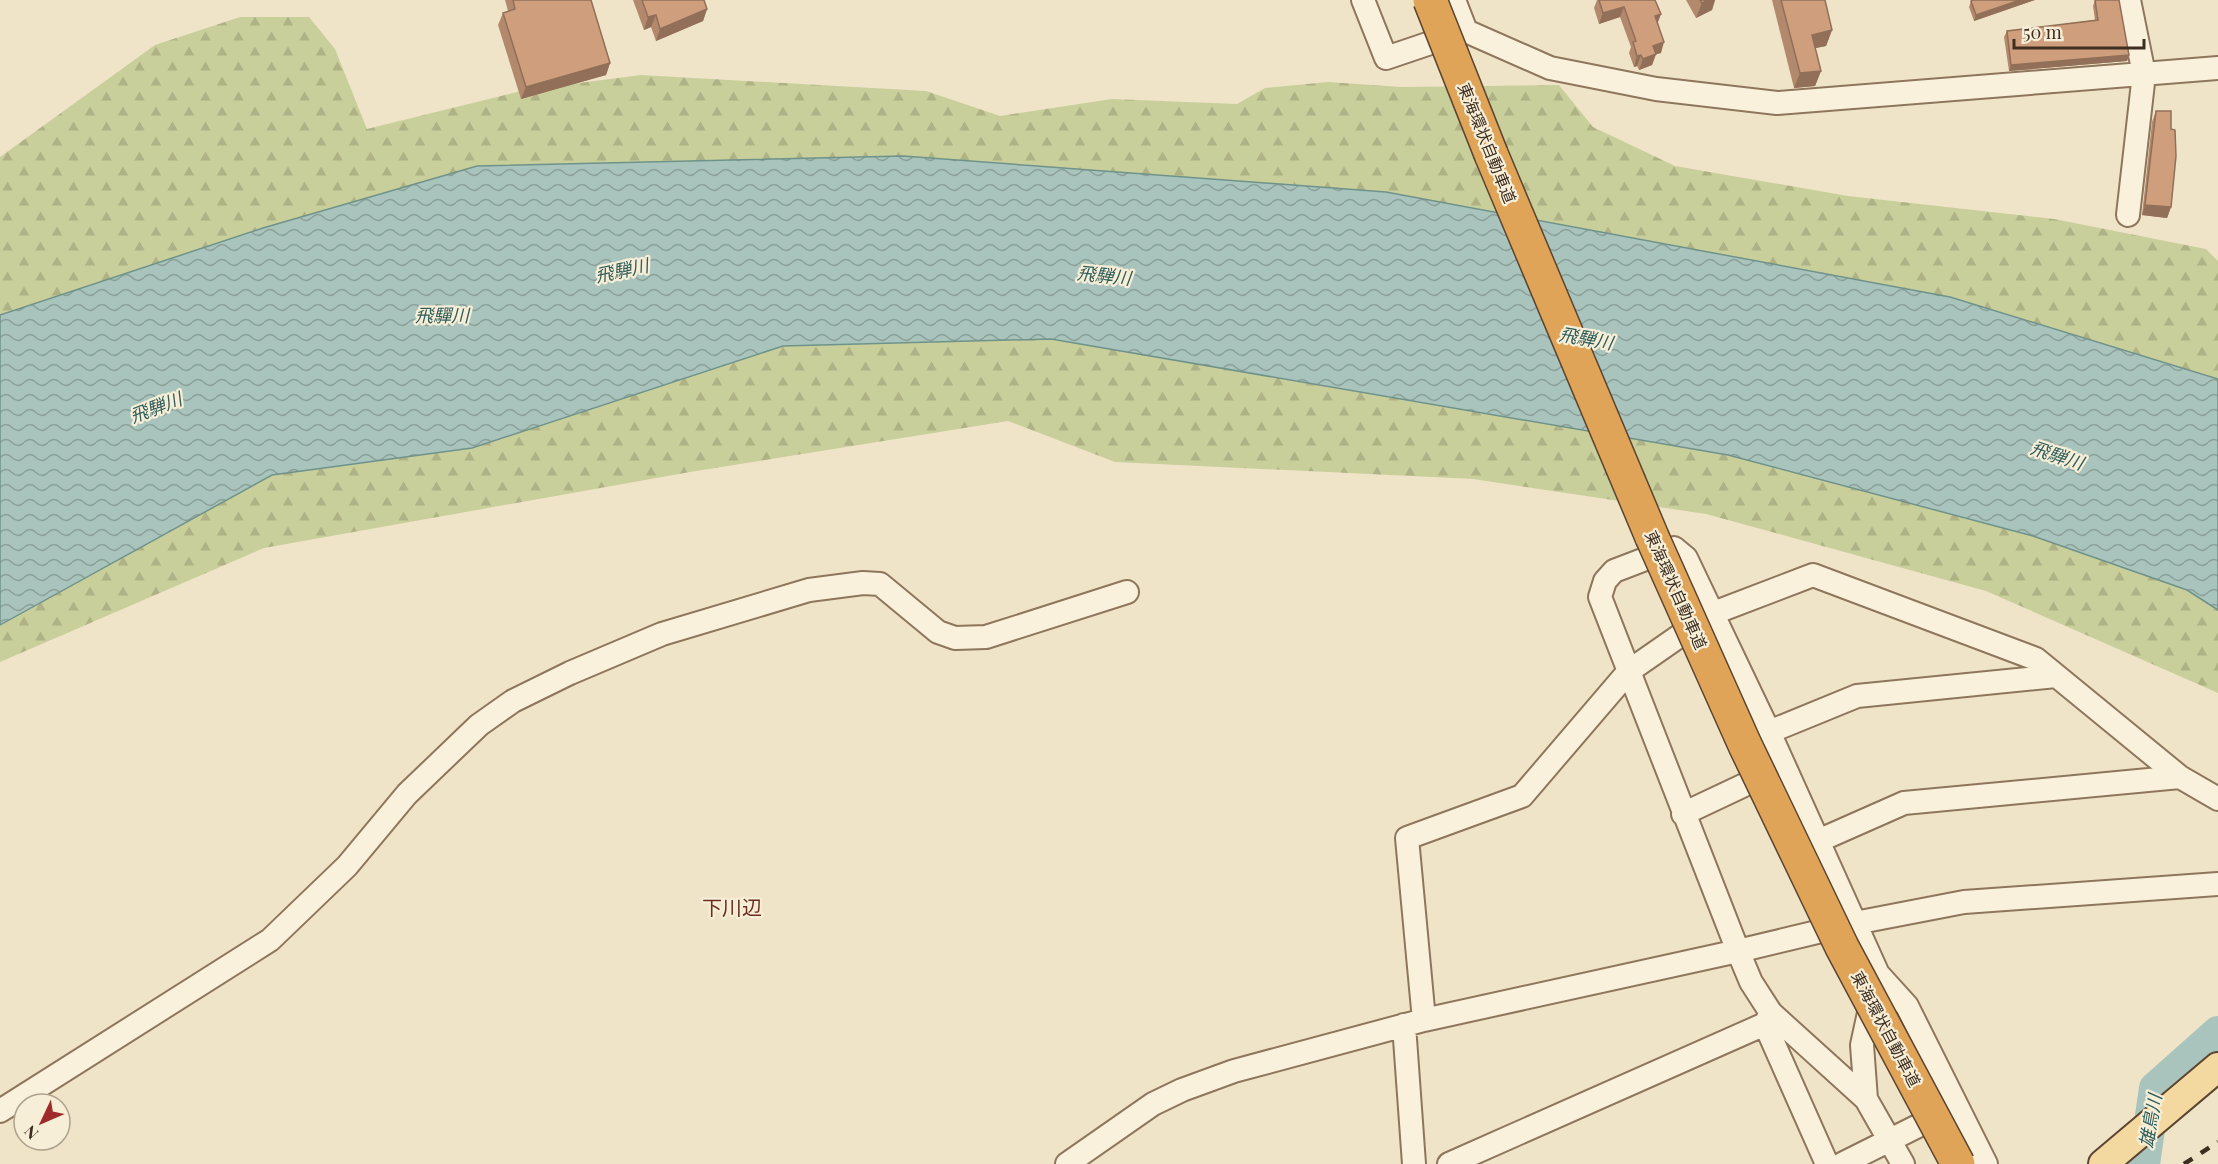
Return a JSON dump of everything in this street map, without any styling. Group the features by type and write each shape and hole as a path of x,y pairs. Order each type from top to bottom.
{"highway":[{"name":"東海環状自動車道","path":"1430,0 1484,138 1640,508 1745,745 1842,947 1958,1164"}],"main road":[{"path":"2103,1164 2218,1067"}],"street":[{"path":"1363,0 1386,58 1466,31 1550,68 1656,88 1778,103 2218,68"},
{"path":"1454,0 1466,31"},
{"path":"2128,215 2144,74 2129,0"},
{"path":"1827,1164 1683,814 1600,597 1605,580 1614,572 1674,548 1686,558 1769,732 1878,974 1907,1006 1986,1164"},
{"path":"1414,1164 1414,1022 1407,838 1522,796 1629,671 1711,614 1813,575 2036,659 2180,777 2218,799"},
{"path":"0,1111 270,940 347,866 407,794 479,725 513,701 570,673 662,634 809,590 863,583 880,585 938,632 955,638 986,637 1085,608 1127,592"},
{"path":"1769,732 1857,696 2056,676"},
{"path":"1683,814 1784,767"},
{"path":"1818,841 1904,803 2180,777"},
{"path":"1067,1164 1153,1104 1182,1090 1234,1071 1414,1022 1855,923 1964,902 2218,884"},
{"path":"1866,1099 1862,1045 1878,974"},
{"path":"1768,1019 1866,1099 1903,1164"},
{"path":"1449,1164 1768,1019"},
{"path":"1842,1164 1891,1142 1958,1106"}],"green space":[{"path":"240,17 309,17 335,49 367,129 525,90 641,75 926,91 1000,116 1112,99 1237,104 1265,88 1328,82 1401,87 1559,85 1593,127 1675,166 1848,196 2054,219 2206,249 2218,261 2218,379 1950,297 1386,192 903,156 0,315 0,157 155,45"},
{"path":"1051,339 1728,455 2033,536 2187,590 2218,610 2218,693 1986,591 1706,514 1473,479 1115,462 1008,421 690,472 264,548 0,662 0,625 272,475 472,448 783,346"}],"water":[{"name":"飛驒川","path":"903,156 1386,192 1950,297 2218,379 2218,610 2187,590 2033,536 1728,455 1051,339 783,346 472,448 272,475 0,625 0,315 263,228 477,166"}],"building":[{"path":"513,0 591,0 610,63 526,87 503,13 515,9"},
{"path":"642,0 704,0 707,9 660,29 656,15 648,17"},
{"path":"1599,0 1655,0 1661,14 1655,16 1664,42 1653,46 1656,54 1643,59 1641,55 1637,56 1633,42 1636,41 1624,7 1603,13"},
{"path":"1781,0 1825,0 1832,30 1812,35 1821,71 1800,73"},
{"path":"2020,0 1976,15 1971,1"},
{"path":"2095,0 2119,0 2129,55 2011,65 2007,31 2098,20"},
{"path":"2156,111 2171,111 2171,129 2175,130 2176,156 2171,207 2145,205"}],"waterway":[{"name":"雄鳥川","path":"2144,1164 2155,1088 2218,1032"}],"railway":[{"path":"2184,1164 2218,1142"}],"district":[{"name":"下川辺","path":"732,908"}],"water label":[{"name":"飛騨川","path":"622,271"},
{"name":"飛騨川","path":"1104,276"},
{"name":"飛騨川","path":"1586,339"},
{"name":"飛騨川","path":"156,408"},
{"name":"飛騨川","path":"2057,456"}]}
